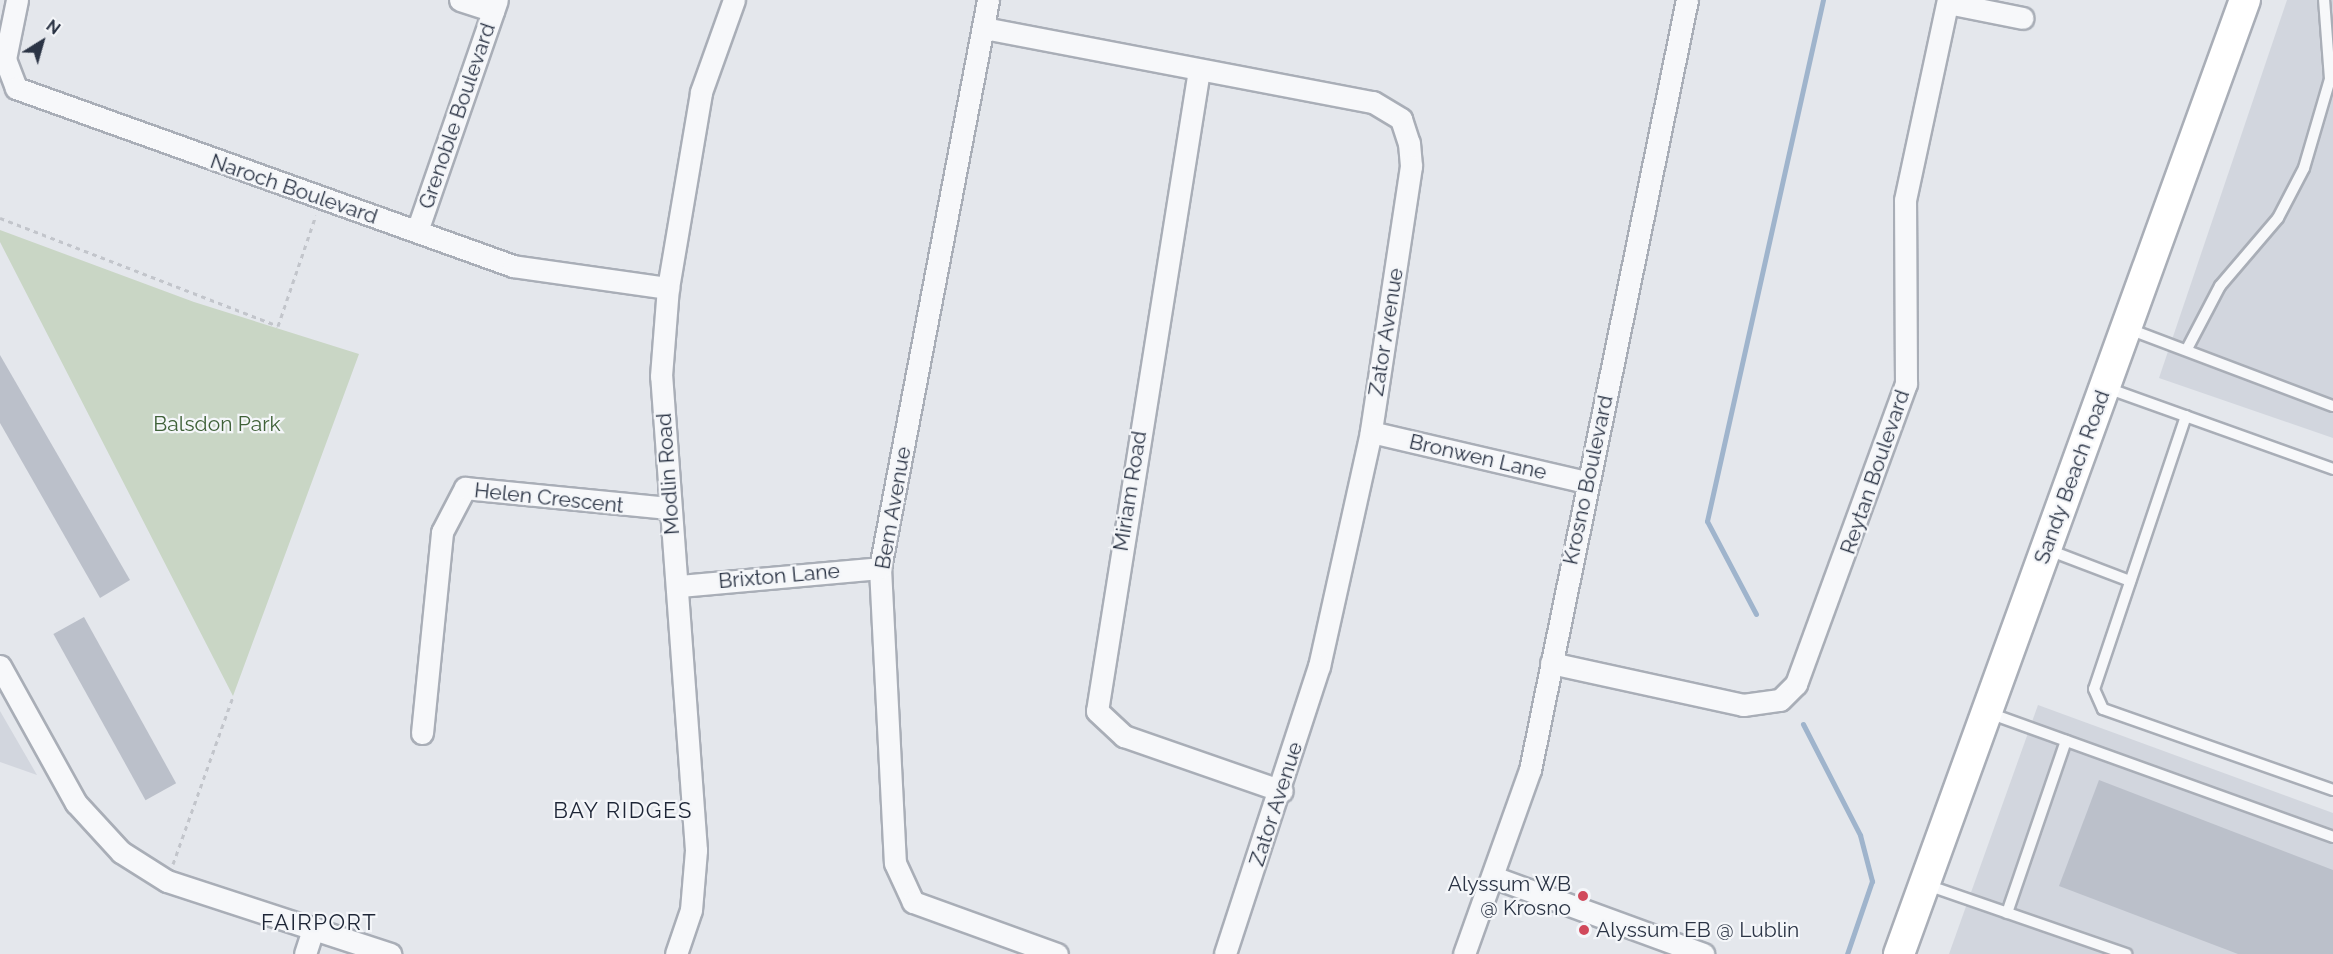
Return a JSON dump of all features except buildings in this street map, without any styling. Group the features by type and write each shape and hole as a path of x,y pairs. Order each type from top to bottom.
{"street":[{"name":"Naroch Boulevard","path":"17,0 5,59 16,88 513,266 668,288"},
{"path":"460,0 495,6"},
{"name":"Modlin Road","path":"676,954 691,910 696,850 678,586 668,508 661,376 668,288 701,92 734,0"},
{"name":"Bem Avenue","path":"988,0 880,568 895,862 913,902 1057,954"},
{"name":"Krosno Boulevard","path":"1464,954 1530,770 1586,482 1687,0"},
{"name":"Sandy Beach Road","path":"1899,954 2245,0"},
{"path":"1948,2 2024,18"},
{"name":"Reytan Boulevard","path":"1551,663 1743,705 1780,700 1797,684 1906,384 1905,200 1948,2"},
{"name":"Grenoble Boulevard","path":"417,231 495,6"},
{"name":"Zator Avenue","path":"984,28 1373,102 1401,119 1411,166 1371,432 1319,666 1282,791 1225,954"},
{"name":"Miriam Road","path":"1199,70 1096,711 1124,736 1282,791"},
{"name":"Bronwen Lane","path":"1371,432 1586,482"},
{"name":"Helen Crescent","path":"422,733 442,531 465,488 668,508"},
{"name":"Brixton Lane","path":"678,586 880,568"},
{"path":"0,666 76,803 121,852 167,881 314,927 390,954"},
{"path":"1493,877 1702,954"},
{"path":"305,954 314,927"}],"lane":[{"path":"2187,349 2220,286 2278,218 2304,168 2330,79 2324,0"},
{"path":"2126,327 2333,406"},
{"path":"2104,387 2333,470"},
{"path":"2186,416 2094,689 2103,709 2333,790"},
{"path":"2046,549 2130,580"},
{"path":"1986,712 2333,837"},
{"path":"2007,913 2066,741"},
{"path":"1924,884 2126,954"}],"path":[{"path":"0,218 278,326 322,197"},
{"path":"167,881 233,696"}],"shaded area":[{"path":"2287,0 2333,0 2333,438 2159,378"},
{"path":"2038,705 2333,813 2333,954 1949,954"},
{"path":"0,711 37,775 0,762"}],"green space":[{"name":"Balsdon Park","path":"0,230 194,302 359,354 233,696 0,242"}],"waterway":[{"path":"1756,614 1707,521 1823,0"},
{"path":"1803,724 1860,835 1872,881 1847,954"}],"place":[{"name":"Alyssum WB @ Krosno","path":"1583,896"},
{"name":"Alyssum EB @ Lublin","path":"1584,930"}],"district":[{"name":"BAY RIDGES","path":"623,811"},
{"name":"FAIRPORT","path":"319,923"}]}
